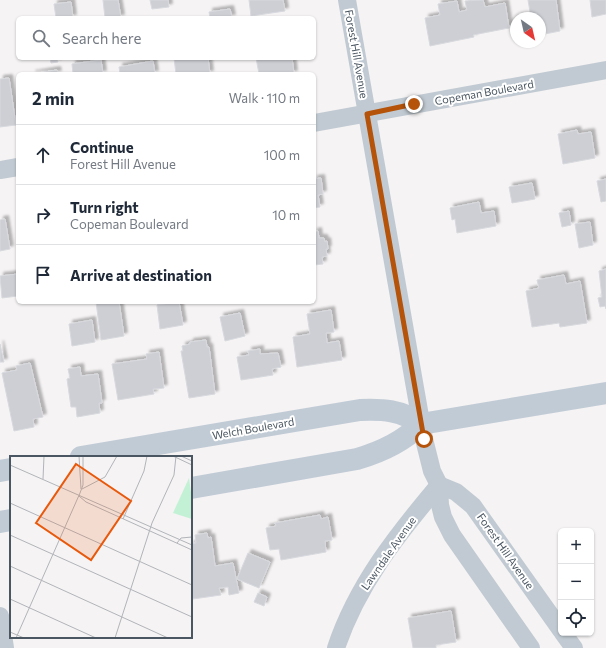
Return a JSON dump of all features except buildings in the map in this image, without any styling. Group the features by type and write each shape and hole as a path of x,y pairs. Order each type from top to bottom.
{"main road":[{"path":"192,488 357,459 376,453 393,445 413,432 421,424 606,393"},
{"name":"Welch Boulevard","path":"87,456 360,410 392,410 405,414 421,424"},
{"path":"0,471 10,469"},
{"path":"0,522 10,520"}],"street":[{"name":"Forest Hill Avenue","path":"347,0 421,424 427,453 439,485 440,505 447,526 531,648"},
{"name":"Copeman Boulevard","path":"316,123 606,70"},
{"path":"0,170 16,167"},
{"name":"Forest Hill Avenue","path":"439,485 456,492 473,506 558,626"},
{"name":"Lawndale Avenue","path":"336,648 351,610 367,579 397,536 439,485"},
{"path":"0,616 5,648"},
{"path":"565,636 574,648"}],"route":[{"path":"414,104 367,114 424,439"}]}
